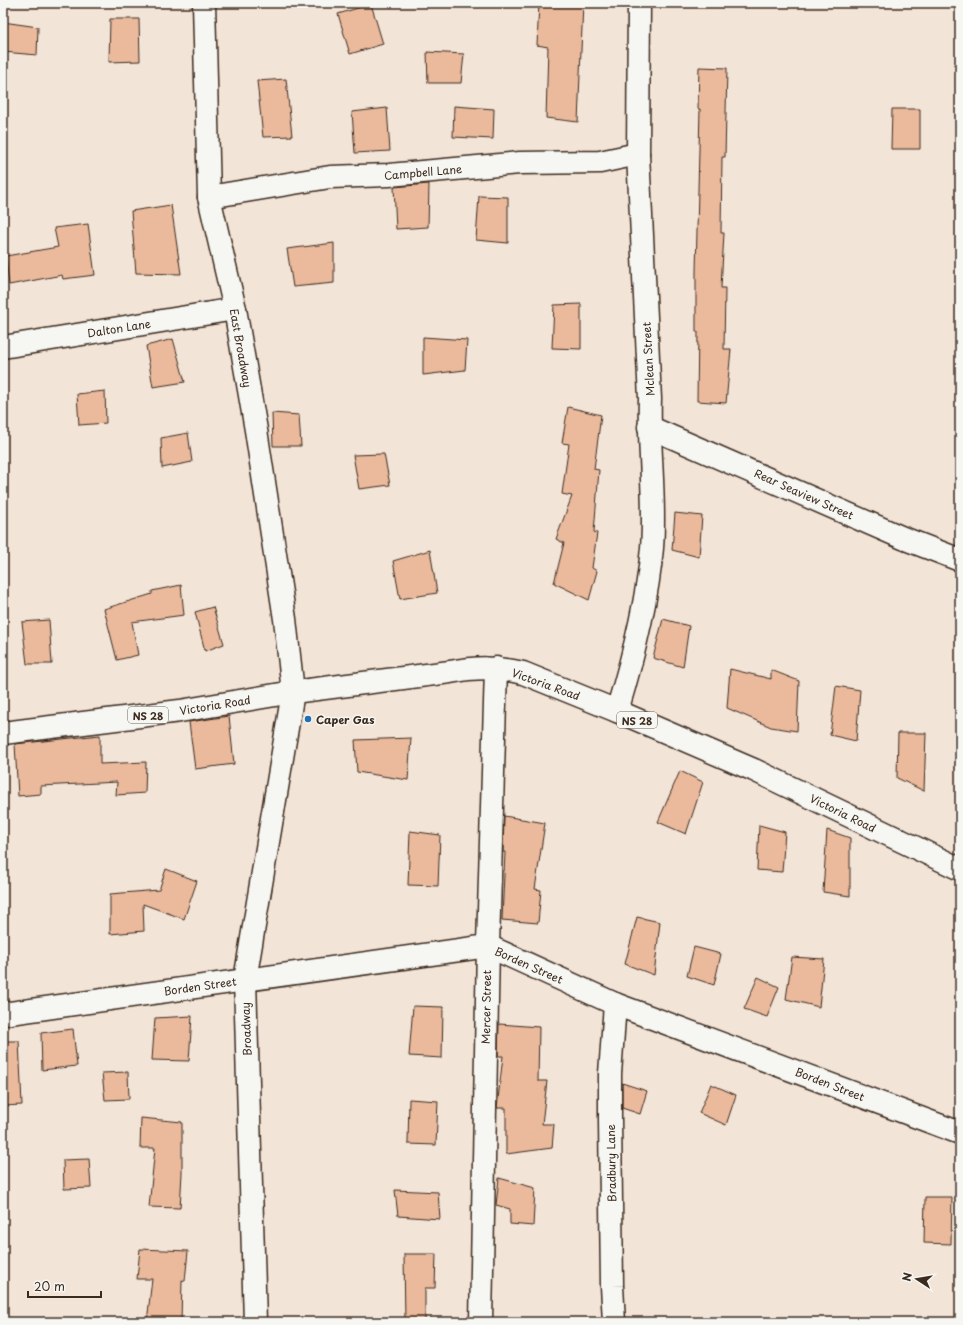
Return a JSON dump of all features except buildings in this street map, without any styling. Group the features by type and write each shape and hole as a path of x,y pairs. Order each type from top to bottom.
{"street":[{"name":"East Broadway","path":"204,3 209,197 235,309 276,554 286,623 293,692"},
{"name":"Mclean Street","path":"617,711 631,666 642,619 651,554 652,476 649,427 650,399 638,154 639,3"},
{"name":"Campbell Lane","path":"209,197 330,177 389,175 520,163 600,162 638,154"},
{"name":"Dalton Lane","path":"3,347 235,309"},
{"name":"Rear Seaview Street","path":"649,427 903,538 960,560"},
{"name":"Victoria Road","path":"3,732 180,711 293,692 450,672 467,668 496,668 523,673 617,711 754,770 960,869"},
{"name":"Mercer Street","path":"481,1322 488,946 496,668"},
{"name":"Broadway","path":"255,1322 245,980 293,692"},
{"name":"Borden Street","path":"3,1014 488,946 615,1004 960,1133"},
{"name":"Bradbury Lane","path":"614,1322 612,1286 610,1111 615,1004"}],"place":[{"name":"Caper Gas","path":"308,719"}]}
